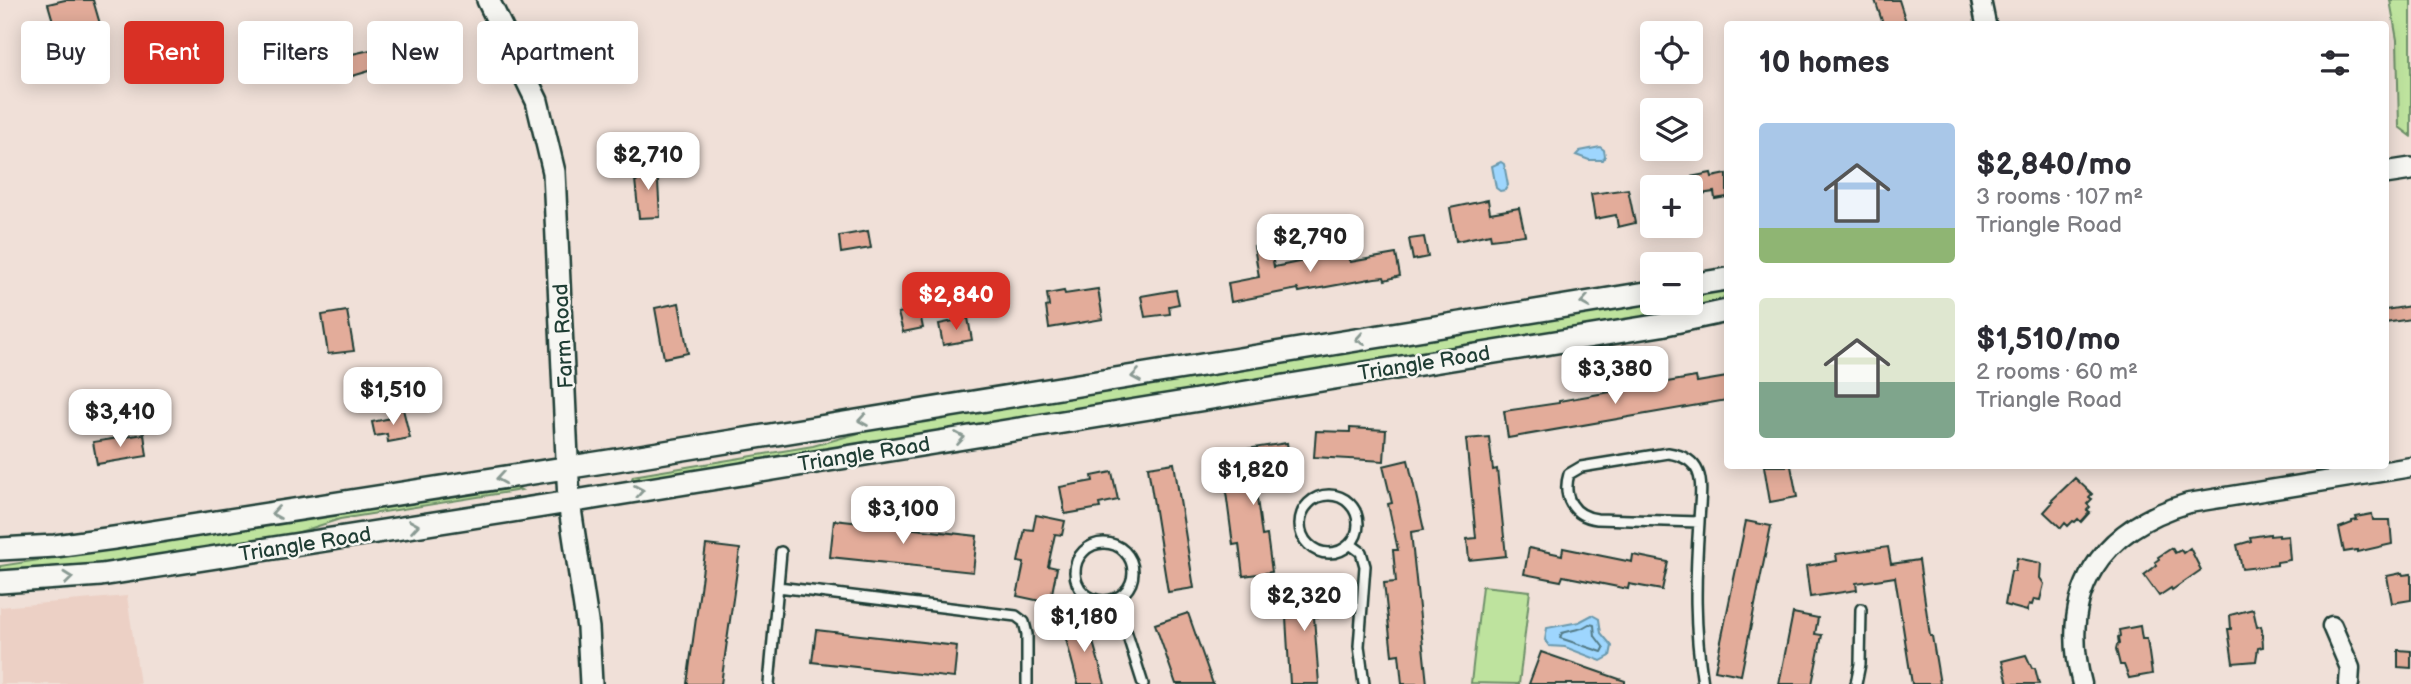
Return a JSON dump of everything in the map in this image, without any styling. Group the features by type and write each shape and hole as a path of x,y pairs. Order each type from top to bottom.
{"street":[{"name":"Farm Road","path":"488,0 537,101 554,172 569,502 587,628 591,684"},
{"path":"1981,0 1985,21"},
{"path":"2389,172 2411,169"},
{"path":"1703,283 1724,279"},
{"name":"Triangle Road","path":"0,549 55,546 114,538 568,468 1640,294"},
{"name":"Triangle Road","path":"0,582 36,582 101,575 569,502 1724,313"},
{"path":"2082,684 2075,641 2077,612 2096,565 2127,531 2160,511 2189,503 2411,467"},
{"path":"2332,626 2350,668 2349,684"}],"lane":[{"path":"1699,522 1583,517 1573,508 1567,497 1569,474 1581,467 1668,453 1684,456 1694,464 1700,475 1699,522 1694,602 1697,649 1703,684"},
{"path":"1323,495 1341,497 1349,503 1358,518 1358,528 1350,544 1332,553 1322,553 1306,542 1300,523 1307,505 1323,495"},
{"path":"1095,544 1113,544 1121,548 1132,562 1133,579 1123,594 1115,599 1097,600 1088,597 1077,582 1075,573 1080,555 1095,544"},
{"path":"1350,544 1361,552 1364,566 1359,646 1364,684"},
{"path":"769,684 781,552"},
{"path":"778,587 1016,616 1024,622 1027,634 1027,684"},
{"path":"1115,599 1143,684"},
{"path":"1856,684 1860,664 1861,609"}],"shaded area":[{"path":"127,596 140,684 0,684 0,607"}],"green space":[{"path":"2390,0 2411,0 2411,136 2399,127 2397,40"},
{"path":"1724,288 1724,298 1703,305 1703,292"},
{"path":"1640,303 1640,315 1659,315 655,478 632,479 633,476 813,446 877,428"},
{"path":"487,490 521,490 340,519 290,535 87,567 0,573 0,566"},
{"path":"1482,586 1530,591 1519,684 1471,683"}],"water":[{"path":"1600,147 1604,150 1603,160 1589,160 1576,155 1580,151"},
{"path":"1501,162 1504,164 1508,185 1505,190 1500,191 1496,188 1492,166"},
{"path":"1592,615 1599,619 1601,633 1612,646 1610,656 1601,661 1565,647 1549,646 1545,640 1547,628 1579,622"}],"building":[{"path":"65,0 93,0 99,21 53,21 48,4"},
{"path":"1875,0 1899,0 1906,21 1882,21"},
{"path":"367,51 367,72 353,76 353,54"},
{"path":"657,165 660,217 639,218 636,166"},
{"path":"1711,173 1712,177 1724,175 1724,198 1715,199 1714,192 1703,194 1703,175 1700,175"},
{"path":"1628,189 1635,223 1618,227 1616,215 1595,219 1591,194"},
{"path":"1488,200 1490,213 1519,208 1525,235 1491,239 1490,234 1456,241 1450,208"},
{"path":"868,231 871,248 841,253 839,236"},
{"path":"1424,237 1428,257 1413,260 1409,239"},
{"path":"1270,243 1274,267 1348,252 1350,262 1396,254 1400,276 1299,292 1298,289 1231,302 1228,283 1259,277 1254,246"},
{"path":"1098,289 1103,319 1049,328 1047,294"},
{"path":"1176,290 1179,304 1169,306 1170,314 1145,317 1141,296"},
{"path":"679,303 688,353 664,358 655,308"},
{"path":"2411,306 2411,319 2389,322 2389,309"},
{"path":"919,309 923,328 903,332 898,313"},
{"path":"347,311 354,351 328,354 322,315"},
{"path":"968,318 972,340 943,345 939,324"},
{"path":"1696,377 1697,382 1724,378 1724,401 1508,438 1504,411"},
{"path":"428,384 431,400 418,403 415,386"},
{"path":"403,409 410,438 388,442 387,434 375,436 372,422 391,418 390,412"},
{"path":"1350,428 1386,430 1384,461 1314,457 1316,431 1350,432"},
{"path":"144,434 147,456 97,464 93,442"},
{"path":"1489,437 1493,470 1497,469 1506,556 1469,560 1467,539 1476,538 1466,439"},
{"path":"1287,443 1291,471 1254,476 1262,536 1267,535 1272,572 1243,576 1239,544 1233,545 1224,477 1250,474 1246,449"},
{"path":"1408,460 1424,530 1411,532 1427,684 1402,684 1399,654 1392,655 1384,583 1396,582 1393,550 1398,550 1388,504 1392,503 1383,466"},
{"path":"1174,463 1194,588 1168,592 1148,467"},
{"path":"1764,469 1792,469 1797,497 1770,502"},
{"path":"1112,472 1118,500 1099,504 1100,508 1065,514 1060,487 1093,481 1092,476"},
{"path":"2075,478 2092,494 2089,497 2092,499 2087,504 2090,507 2087,510 2090,512 2081,522 2078,519 2068,526 2065,523 2061,528 2044,512 2053,502 2051,501"},
{"path":"2372,514 2373,520 2390,520 2392,544 2357,552 2344,552 2339,528 2357,520 2356,517"},
{"path":"1036,515 1065,521 1062,535 1055,534 1048,566 1057,568 1050,603 1017,596 1024,563 1018,562 1025,529 1033,530"},
{"path":"834,520 977,536 973,572 830,557"},
{"path":"1746,521 1771,526 1741,675 1715,670"},
{"path":"2270,534 2288,536 2290,560 2277,562 2277,565 2242,569 2237,545 2251,541 2250,537"},
{"path":"706,545 740,549 721,684 687,684"},
{"path":"1888,547 1891,564 1919,560 1940,684 1912,684 1895,577 1856,583 1857,590 1810,597 1806,566 1837,561 1836,554"},
{"path":"1529,548 1562,555 1563,548 1632,562 1633,555 1668,562 1662,590 1629,584 1628,589 1563,576 1561,581 1524,574"},
{"path":"2172,548 2175,553 2181,550 2183,553 2190,548 2201,570 2159,596 2144,575 2157,565 2155,562 2158,557"},
{"path":"2017,558 2041,563 2040,578 2044,584 2040,600 2034,599 2027,611 2005,605 2011,571 2015,571"},
{"path":"2411,574 2411,600 2392,603 2387,576"},
{"path":"1322,582 1324,617 1314,617 1319,684 1290,684 1286,618 1295,617 1293,584"},
{"path":"2253,609 2257,627 2261,626 2263,647 2258,648 2256,661 2233,663 2228,629 2231,629 2230,615"},
{"path":"1188,613 1213,684 1176,684 1155,624"},
{"path":"1793,613 1818,618 1815,634 1822,635 1812,684 1779,684"},
{"path":"1087,621 1105,684 1078,684 1063,628"},
{"path":"2140,626 2142,639 2147,639 2152,674 2129,678 2124,665 2120,665 2116,649 2119,644 2119,630"},
{"path":"816,630 957,646 954,678 812,662"},
{"path":"2398,650 2411,651 2411,668 2398,667"},
{"path":"1541,652 1625,681 1625,684 1529,684"},
{"path":"2026,655 2032,668 2035,668 2039,684 2008,684 2002,661"}]}
